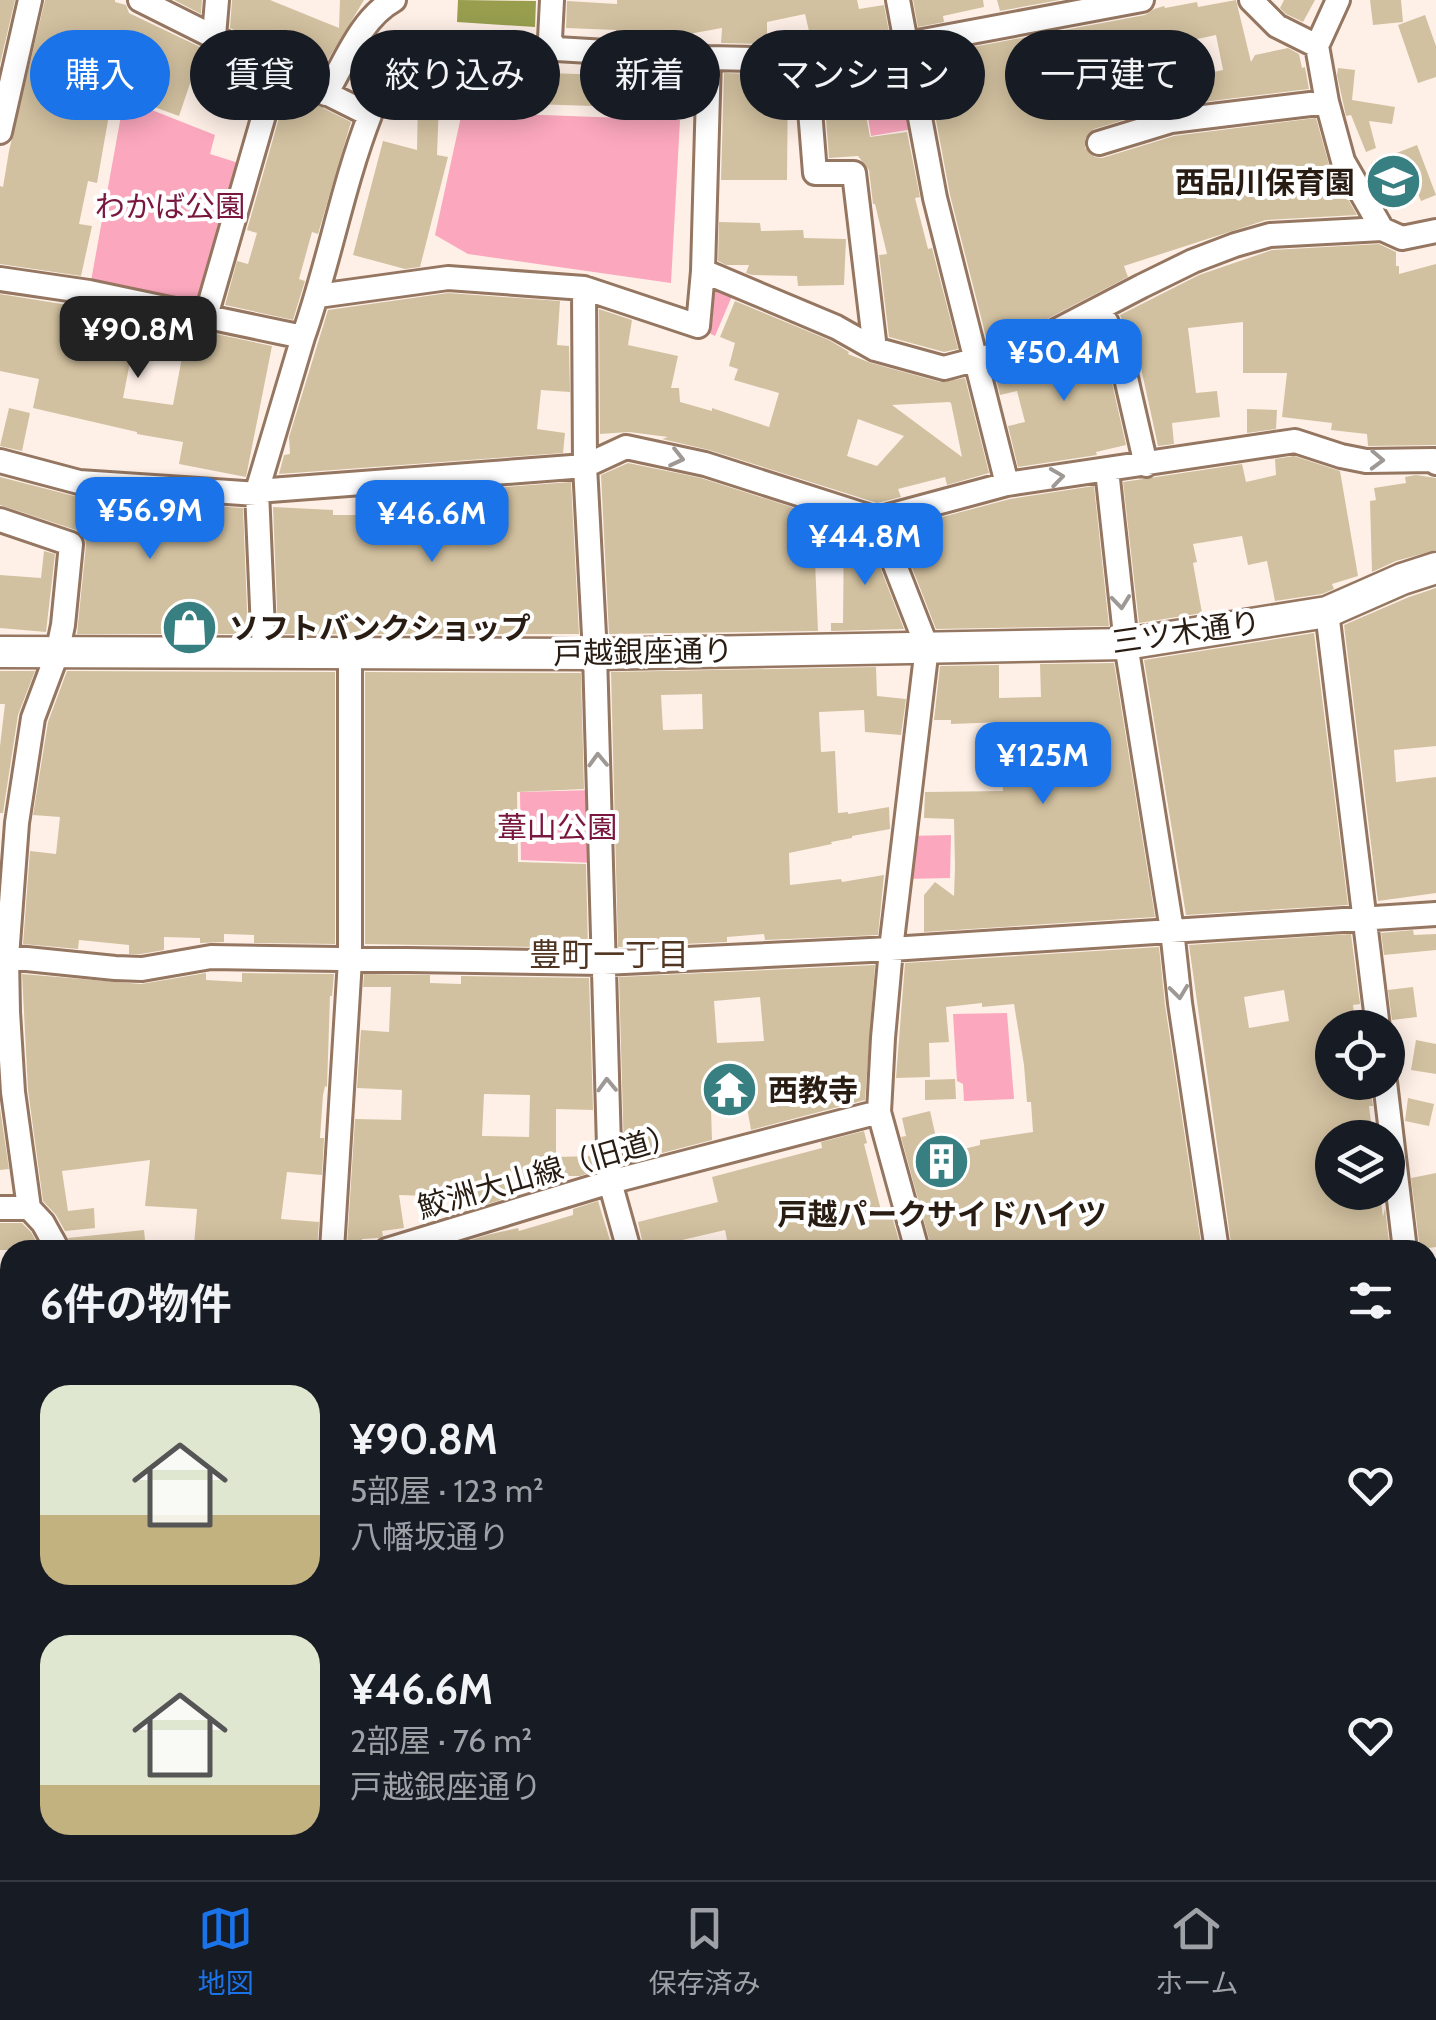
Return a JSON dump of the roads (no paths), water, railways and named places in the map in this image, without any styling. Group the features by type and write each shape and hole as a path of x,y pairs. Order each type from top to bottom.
{"street":[{"path":"0,132 30,0"},
{"path":"140,0 202,30"},
{"path":"214,30 217,0"},
{"path":"330,87 365,27 382,7 394,0"},
{"path":"552,0 550,40 556,49 580,50"},
{"path":"898,0 904,30"},
{"path":"982,30 1142,0"},
{"path":"1250,0 1277,26 1317,46"},
{"path":"1338,0 1317,46 1327,102 1344,161 1382,230"},
{"path":"264,653 258,492 370,115 330,96"},
{"path":"1099,143 1171,121 1327,102"},
{"path":"206,316 263,120"},
{"path":"318,296 448,278 584,288 698,326 707,120"},
{"path":"811,120 815,173 854,173 875,349"},
{"path":"921,120 936,198 1007,484"},
{"path":"703,271 836,327 875,349 944,368 1040,340 1142,286 1235,245 1270,235 1382,230 1402,238 1436,231"},
{"path":"0,280 88,292 303,337"},
{"path":"584,288 585,466 595,654 610,1182 626,1240"},
{"path":"1106,320 1121,356 1146,465"},
{"path":"0,461 79,482 258,492 585,466 626,446 705,464 878,519 1007,484 1294,441 1366,461 1435,462"},
{"path":"1106,470 1126,644 1172,930 1216,1240"},
{"path":"878,519 926,647 891,949 880,1112 914,1240"},
{"path":"0,520 71,544 57,654 33,718 17,823 7,957 13,1092 29,1208 52,1240"},
{"name":"三ツ木通り","path":"926,647 1126,644 1328,612 1402,578 1436,568"},
{"path":"1328,612 1376,1010"},
{"name":"戸越銀座通り","path":"0,652 595,654 926,647"},
{"path":"333,1240 350,960 350,652"},
{"path":"7,957 142,969 211,957 604,963 1436,914"},
{"path":"1387,1100 1404,1240"},
{"name":"鮫洲大山線（旧道）","path":"420,1240 610,1182 880,1112"},
{"path":"0,1208 29,1208"}],"place":[{"name":"西品川保育園","path":"1394,182"},
{"name":"ソフトバンクショップ","path":"190,628"},
{"name":"西教寺","path":"729,1090"},
{"name":"戸越パークサイドハイツ","path":"942,1161"}],"district":[{"name":"豊町一丁目","path":"609,954"}],"park label":[{"name":"わかば公園","path":"170,206"},
{"name":"葦山公園","path":"557,827"}]}
